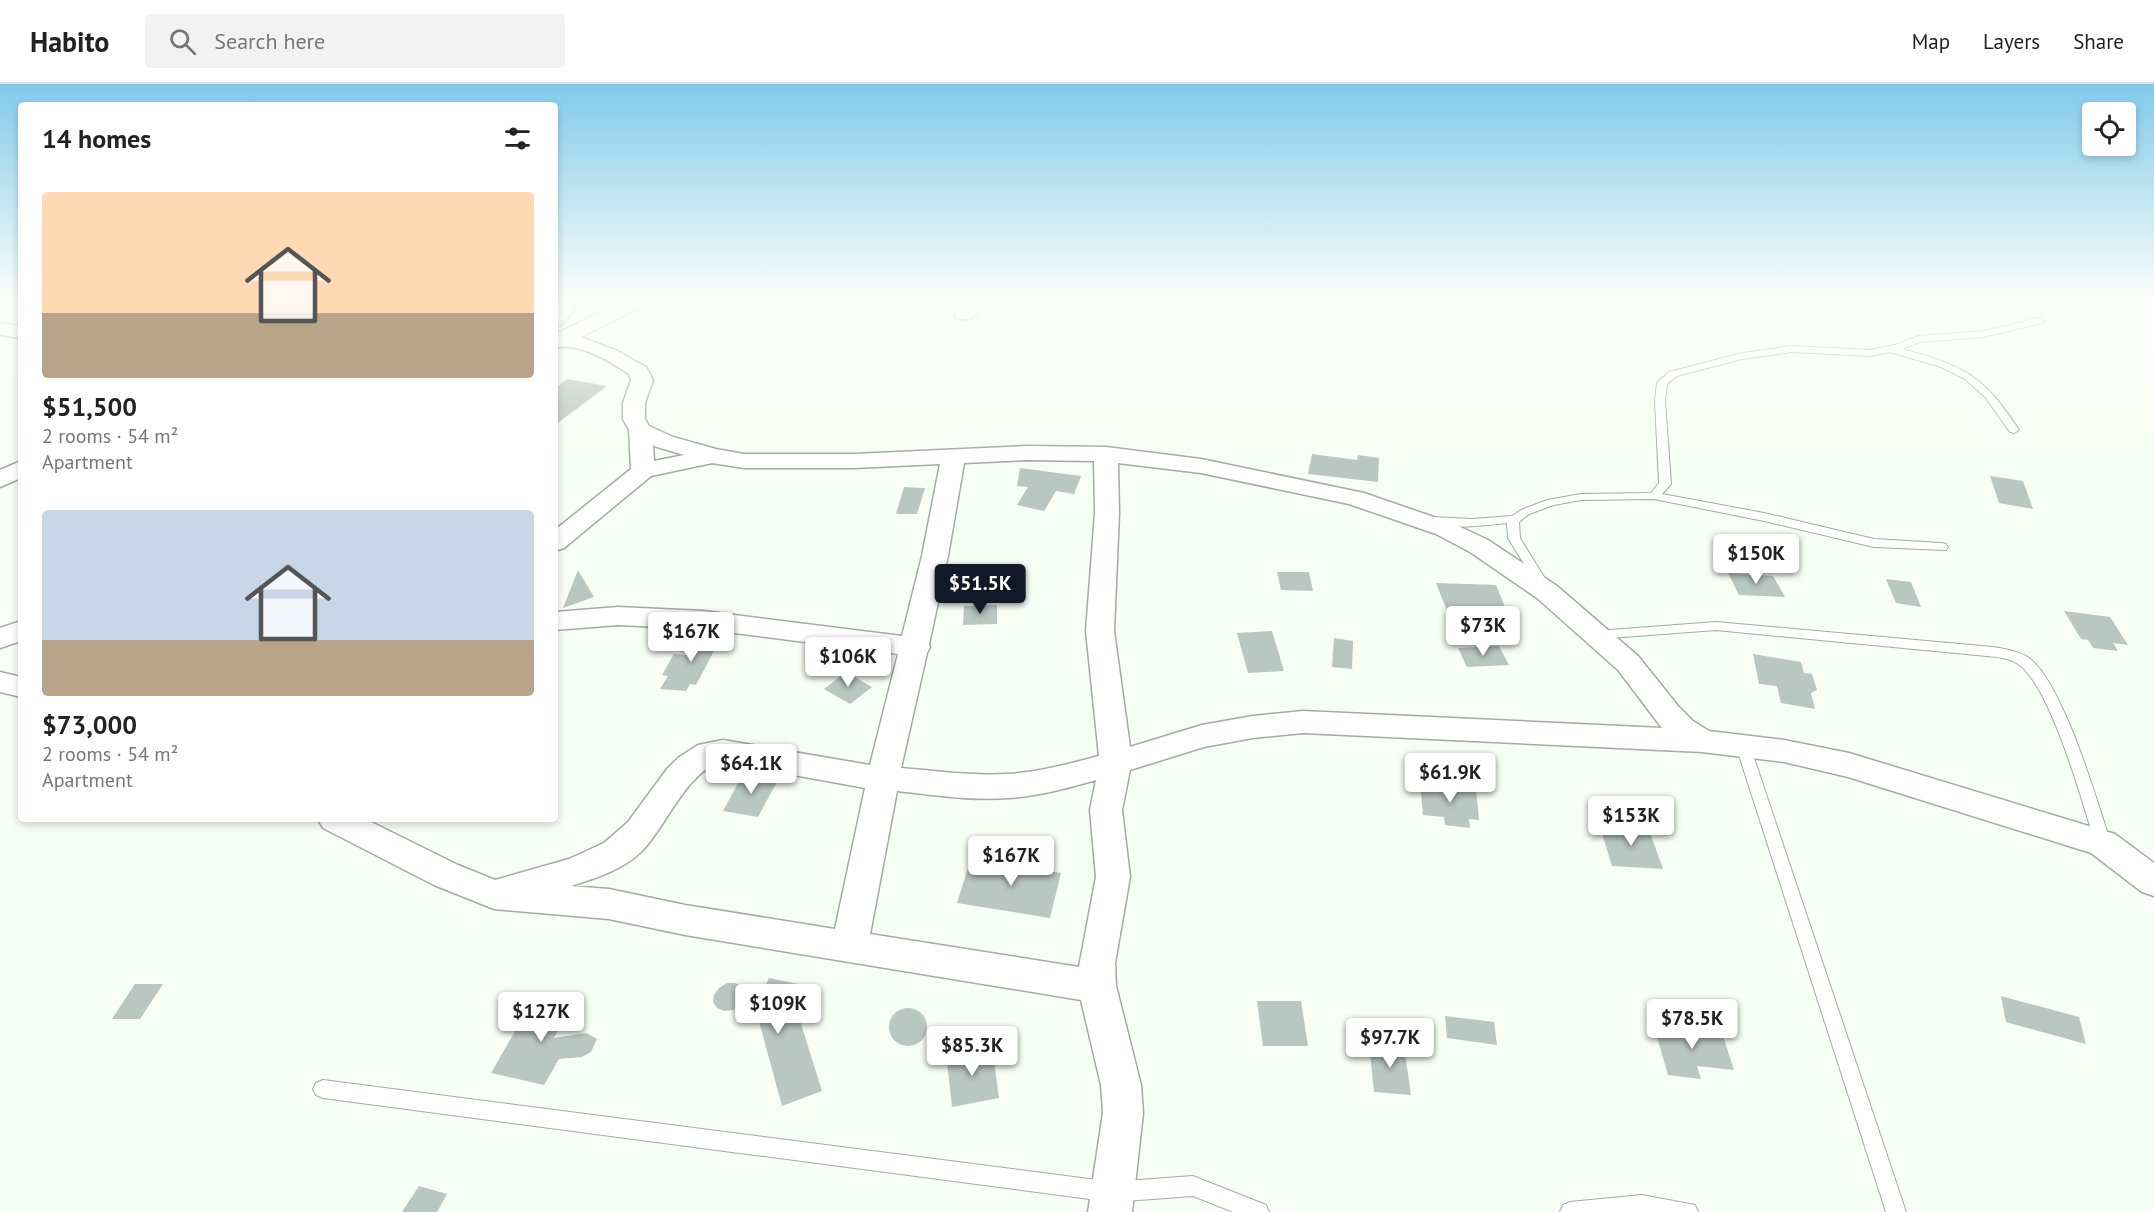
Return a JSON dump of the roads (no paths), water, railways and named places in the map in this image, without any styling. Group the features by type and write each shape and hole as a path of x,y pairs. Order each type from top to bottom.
{"street":[{"path":"599,352 639,371 642,380 634,403 634,419 640,429 643,471"},
{"path":"640,429 665,442 713,456 744,461 789,462 1027,453 1106,454 1201,466 1355,498 1424,521 1479,546 1547,592 1628,663 1666,714 1682,729 1702,741"},
{"path":"1106,454 1107,513 1100,631 1116,763 1106,810 1113,877 1097,963 1097,986 1121,1085 1123,1113 1111,1202"},
{"path":"558,541 643,471 713,456"},
{"path":"850,946 883,778 916,647 935,556 952,457"},
{"path":"0,480 18,470"},
{"path":"558,621 618,616 704,620 916,647"},
{"path":"0,639 18,631"},
{"path":"0,682 18,686"},
{"path":"494,895 596,863 616,853 651,817 686,768 703,755 723,751 854,775 961,786 1009,786 1054,780 1202,736 1252,727 1303,722 1702,741 1784,751 1849,765 2103,843 2147,879 2154,882"},
{"path":"341,822 446,876 494,895 609,904 685,920 1097,986"}],"lane":[{"path":"1654,496 1665,484 1660,401 1662,383 1668,377 1731,358 1768,352"},
{"path":"1841,352 1877,352"},
{"path":"1901,352 1944,365 1978,383 1989,394 2014,430"},
{"path":"1424,521 1472,523 1515,519 1551,502 1581,497 1654,496 1787,522 1874,543 1942,547"},
{"path":"1515,519 1512,525 1514,538 1547,592"},
{"path":"1596,635 1716,626 1974,650 2024,661 2035,671 2052,703 2073,753 2103,843"},
{"path":"1743,746 1896,1212"},
{"path":"324,1089 1111,1202 1193,1186 1259,1212"},
{"path":"1569,1212 1642,1205 1688,1212"}]}
